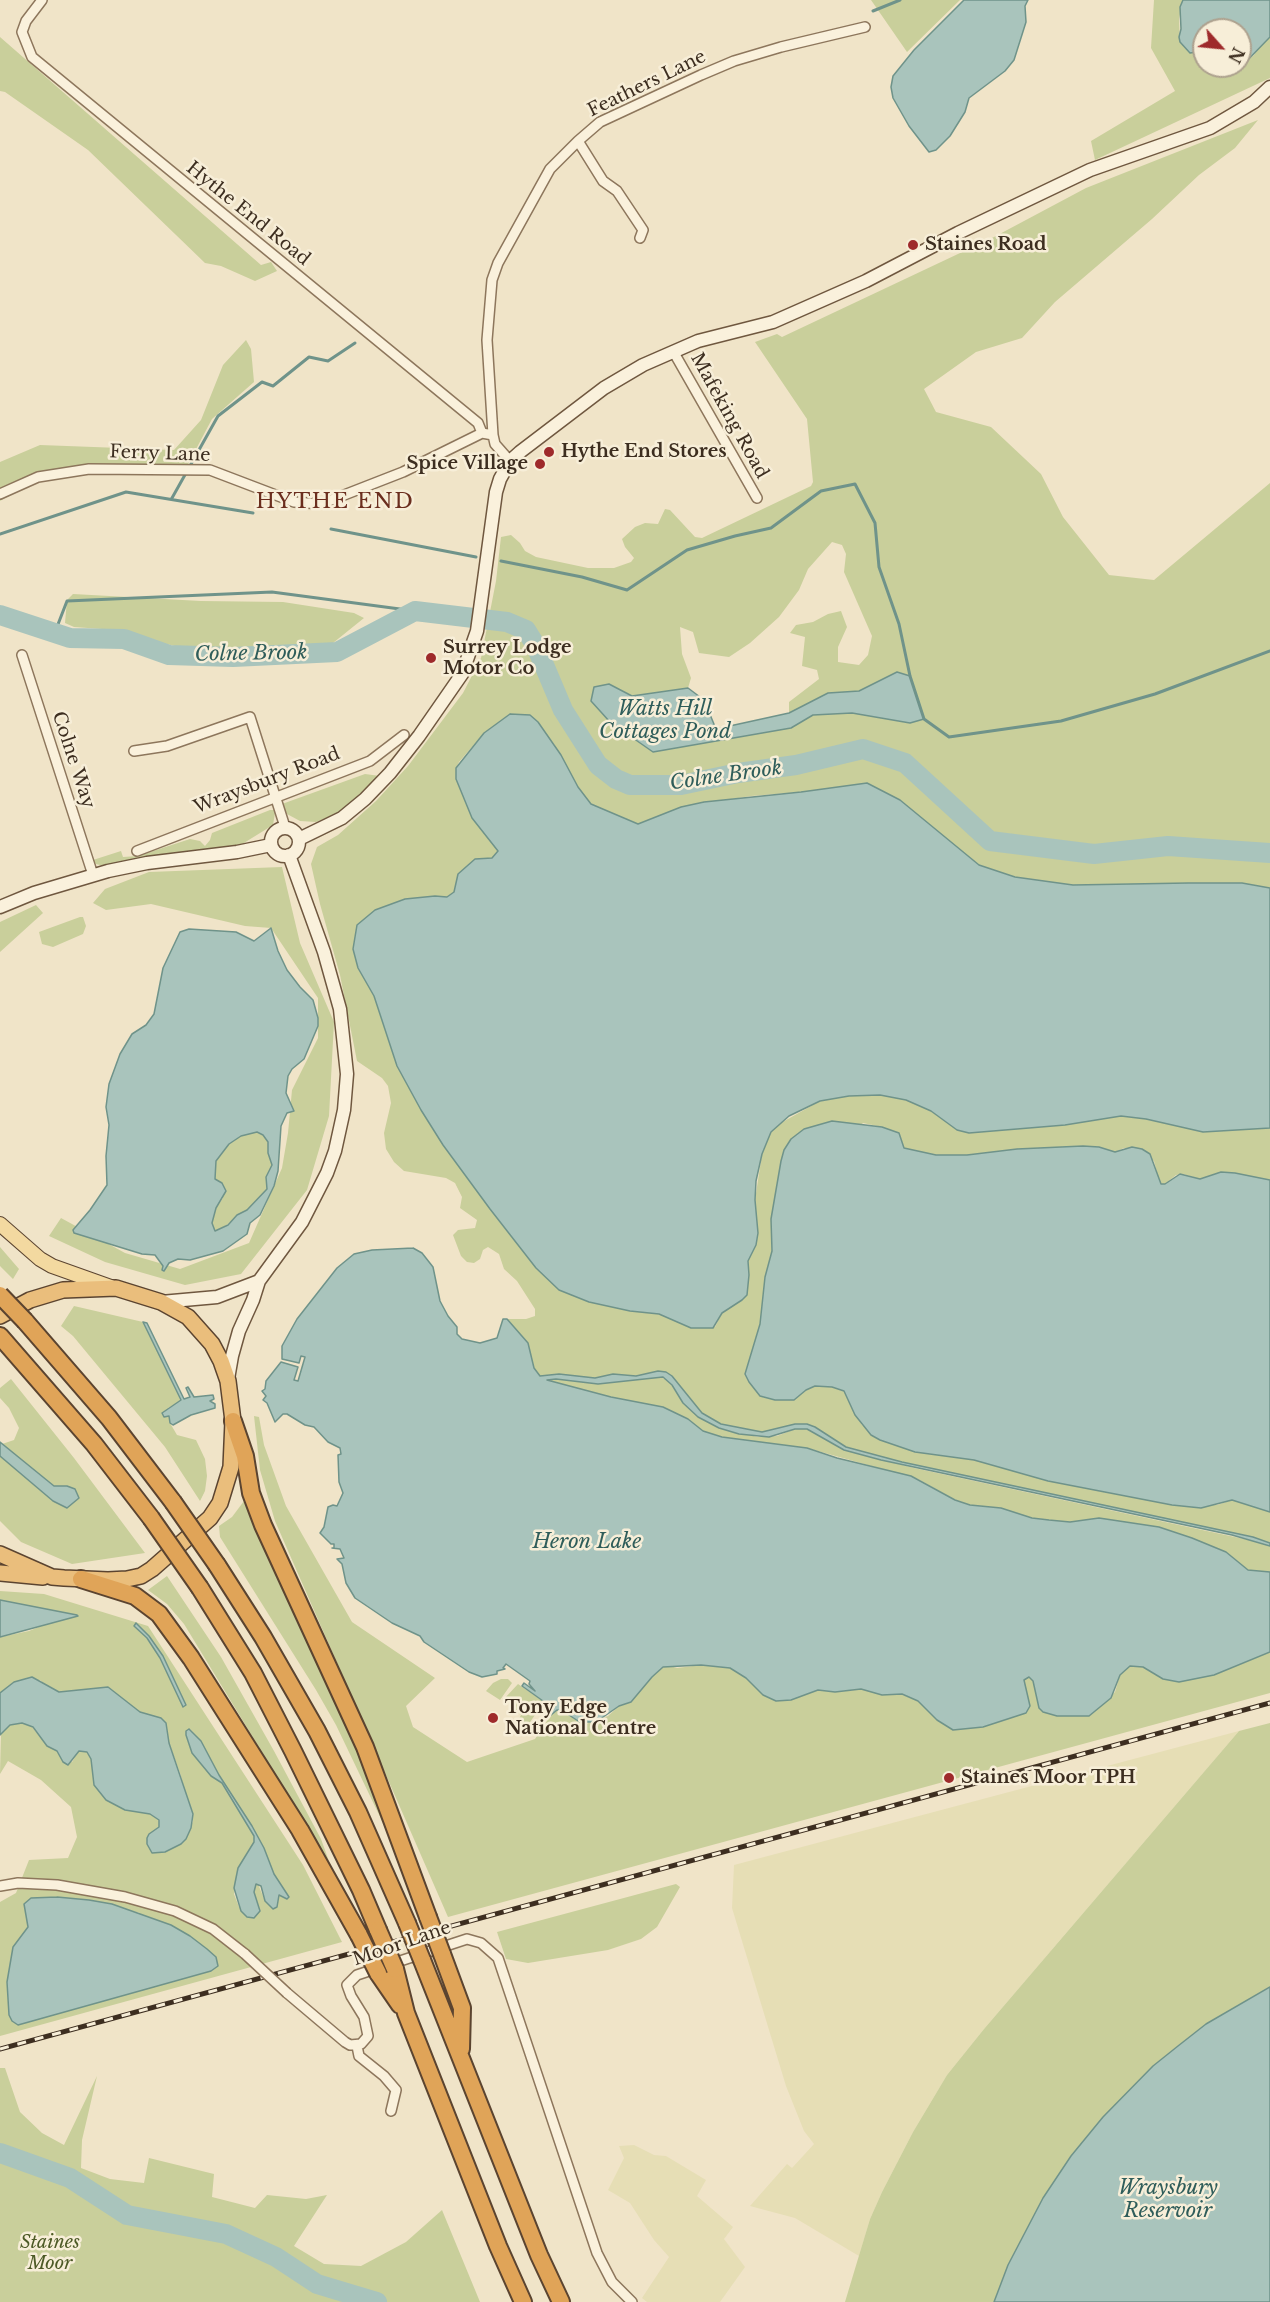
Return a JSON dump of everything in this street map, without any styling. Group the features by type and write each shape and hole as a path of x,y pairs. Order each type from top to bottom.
{"highway":[{"path":"0,1316 30,1300 54,1292 116,1288 161,1302 188,1317 206,1335 221,1361 228,1381 233,1421 231,1467 224,1492 210,1518 152,1569 141,1576 108,1580 29,1577 0,1573"},
{"path":"0,1295 25,1320 109,1418 173,1502 263,1637 317,1731 358,1812 422,1960 539,2254 561,2302"},
{"path":"2,1338 94,1444 151,1518 200,1588 253,1673 361,1890 395,1969 406,2013 498,2246 523,2302"},
{"path":"233,1421 245,1456 251,1493 263,1525 365,1747 462,2008 461,2056"},
{"path":"0,1554 52,1577"},
{"path":"81,1579 135,1596 159,1614 191,1658 300,1830 360,1935 378,1974 406,2013"}],"main road":[{"path":"299,839 342,818 365,799 390,773 454,688 470,655 477,631 496,492 500,479 510,461 604,388 643,365 698,340 773,322 866,281 993,216 1090,170 1210,128 1254,102 1270,87"},
{"path":"285,827 295,831 299,839 297,850 289,855 279,855 271,845 273,835 285,827"},
{"path":"0,907 34,892 93,875 147,863 189,856 237,852 271,845"},
{"path":"228,1381 239,1331 254,1300 259,1281 302,1222 327,1173 340,1129 346,1086 340,1009 324,952 289,855"},
{"path":"0,1224 40,1259 52,1266 116,1288"},
{"path":"161,1302 217,1297 259,1281"}],"street":[{"name":"Hythe End Road","path":"42,0 26,21 22,32 32,57 478,423 482,433"},
{"name":"Feathers Lane","path":"510,461 495,444 493,435 487,340 492,280 498,263 550,169 578,141 604,120 734,61 781,46 865,27"},
{"path":"578,141 603,181 617,191 644,230 640,238"},
{"name":"Mafeking Road","path":"673,351 757,498"},
{"path":"482,433 493,435"},
{"name":"Ferry Lane","path":"0,494 38,477 89,469 210,470 294,502 321,504 404,472 482,433"},
{"name":"Colne Way","path":"22,655 93,875"},
{"path":"134,751 167,746 250,717 285,827"},
{"name":"Wraysbury Road","path":"137,851 370,761 404,735"},
{"path":"0,1886 18,1883 57,1886 124,1897 175,1911 213,1929 245,1954 345,2042 357,2046 359,2056 384,2076 396,2090 391,2111"},
{"name":"Moor Lane","path":"357,2046 368,2036 364,2017 347,1985 357,1975 467,1939 481,1943 498,1959 597,2253 612,2282 632,2302"}],"shaded area":[{"path":"1239,1731 947,2075 913,2132 882,2192 870,2219 859,2256 795,2218 750,2206 787,2164 792,2168 814,2144 804,2131 786,2086 732,1908 734,1865"},
{"path":"634,2145 654,2155 666,2156 706,2180 697,2196 733,2227 724,2239 745,2267 720,2302 647,2302 642,2298 669,2257 654,2240 630,2203 608,2190 624,2158 619,2146"}],"green space":[{"path":"871,0 960,0 907,52"},
{"path":"1154,0 1183,0 1179,19 1180,42 1192,53 1192,78 1252,78 1252,57 1270,37 1270,78 1095,160 1091,141 1175,91 1151,48"},
{"path":"0,37 261,265 271,262 277,271 255,281 221,266 205,263 88,150 5,92 0,91"},
{"path":"1258,120 1235,148 1199,175 1152,219 1055,302 1022,338 976,352 924,389 936,412 991,427 1041,474 1063,517 1109,575 1154,580 1270,483 1270,888 1242,883 1073,885 1015,877 979,865 900,800 867,783 751,796 681,807 638,824 591,804 578,787 554,744 539,726 525,716 510,714 484,733 459,762 456,769 472,818 498,851 492,858 475,860 458,874 454,892 447,897 435,896 358,968 374,996 397,1066 407,1082 589,1302 630,1311 659,1314 691,1328 715,1327 722,1313 742,1300 749,1275 748,1261 756,1245 758,1233 755,1200 762,1154 771,1132 779,1124 820,1101 848,1096 880,1095 906,1100 931,1111 957,1130 969,1133 1065,1125 1121,1116 1146,1119 1203,1132 1270,1128 1270,1180 1221,1172 1200,1179 1183,1174 1176,1175 1165,1184 1160,1184 1154,1161 1124,1148 1115,1152 1099,1147 1083,1146 1017,1149 967,1155 936,1155 904,1148 898,1134 882,1127 863,1123 777,1193 771,1219 772,1251 765,1277 760,1324 745,1374 760,1396 766,1398 794,1400 815,1386 832,1387 844,1391 862,1425 915,1452 974,1460 1048,1481 1125,1496 1217,1505 1232,1500 1270,1512 1270,1543 1253,1537 902,1462 846,1447 807,1424 795,1424 762,1432 721,1424 702,1413 672,1376 666,1372 658,1371 636,1376 613,1374 595,1378 559,1374 540,1376 534,1368 527,1343 507,1319 526,1319 535,1316 535,1309 517,1281 504,1269 499,1254 488,1247 483,1250 480,1259 474,1263 467,1262 461,1256 453,1235 458,1230 475,1228 477,1220 460,1208 462,1197 455,1183 446,1178 404,1171 394,1162 386,1149 384,1133 391,1103 388,1086 382,1078 357,1061 340,975 311,864 317,847 338,835 376,801 408,766 463,693 481,658 496,581 501,537 511,535 525,551 536,557 588,568 614,568 631,562 634,558 622,539 635,527 645,523 658,524 665,509 670,510 695,537 702,538 811,486 813,482 807,419 755,342 777,334 782,337 994,237 1086,188","holes":["832,542 842,545 846,554 844,572 872,636 868,655 859,665 838,662 838,647 847,627 841,611 828,614 813,622 796,625 790,633 805,637 802,666 817,670 819,679 789,702 789,713 828,693 859,691 897,672 910,677 916,697 909,723 852,713 813,715 791,728 653,752 609,684 632,696 688,688 691,678 682,654 680,627 693,632 699,653 729,657 750,643 779,617 799,590 808,569"]},
{"path":"246,340 251,349 254,382 212,419 185,470 171,468 153,474 99,471 39,479 0,501 0,462 40,445 174,450 201,420 223,365"},
{"path":"73,594 201,601 283,602 354,613 364,618 333,643 311,652 205,653 102,629 74,627 65,623 67,600"},
{"path":"365,774 380,776 345,810 316,822 300,821 287,814 282,804"},
{"path":"274,810 275,813 273,825 239,846 147,857 104,866 96,864 93,860 121,851 123,857 138,856 190,839 200,841 205,846 212,833"},
{"path":"282,867 300,943 334,1022 329,1116 307,1190 241,1274 185,1285 105,1262 49,1236 61,1218 125,1253 180,1269 249,1243 282,1168 292,1090 318,1038 318,998 271,928 245,926 151,904 106,910 93,903 105,889 149,872"},
{"path":"36,905 43,913 0,952 0,922"},
{"path":"83,917 86,926 83,934 53,947 42,944 39,932"},
{"path":"256,1132 263,1135 268,1142 268,1153 272,1165 266,1177 267,1189 247,1210 215,1232 212,1223 216,1208 223,1198 215,1179 216,1161 229,1144 241,1136"},
{"path":"0,1247 19,1269 13,1279 0,1266"},
{"path":"74,1306 143,1322 181,1401 168,1408 170,1423 177,1435 196,1440 205,1459 207,1476 205,1491 200,1501 165,1447 73,1336 61,1326"},
{"path":"657,1376 668,1380 683,1403 719,1428 758,1437 777,1436 795,1429 807,1429 844,1450 914,1468 1258,1542 1270,1546 1270,1572 1248,1570 1226,1552 1159,1527 1099,1518 1070,1522 1049,1520 1032,1518 1001,1508 970,1505 955,1500 918,1479 807,1448 722,1437 703,1431 688,1419 663,1407 544,1380 556,1379 598,1384"},
{"path":"11,1379 145,1553 72,1564 21,1542 0,1521 0,1456 53,1501 74,1489 67,1486 54,1486 2,1444 14,1440 19,1428 9,1408 0,1398 0,1388"},
{"path":"254,1416 259,1417 264,1445 286,1506 352,1622 435,1678 406,1706 413,1727 467,1762 535,1739 557,1710 566,1713 583,1725 608,1716 619,1706 631,1702 663,1667 670,1666 677,1668 701,1665 730,1668 746,1678 763,1695 791,1700 818,1690 835,1692 861,1689 882,1695 898,1693 918,1701 937,1720 1030,1706 1024,1680 1029,1677 1033,1681 1039,1707 1057,1716 1089,1716 1115,1692 1120,1675 1130,1666 1143,1667 1163,1679 1179,1682 1214,1675 1270,1652 1270,1693 448,1917 275,1521 260,1470"},
{"path":"244,1501 351,1736 383,1818 382,1821 336,1725 220,1537 219,1526 232,1517"},
{"path":"167,1576 221,1657 321,1839 330,1864 184,1624 167,1604 148,1590"},
{"path":"0,1591 44,1594 148,1626 303,1865 342,1942 0,2036 0,1902 16,1893 29,1860 68,1858 77,1837 71,1807 41,1780 8,1761 0,1774 1,1733 10,1725 22,1723 32,1727 47,1746 72,1762 79,1751 87,1752 91,1759 94,1785 106,1800 125,1810 151,1814 159,1820 159,1827 147,1838 149,1849 186,1839 193,1821 169,1743 166,1723 161,1718 140,1712 108,1687 59,1692 49,1688 40,1680 14,1682 0,1693 0,1637 78,1616 0,1600","holes":["136,1623 149,1636 163,1656 186,1705 147,1638 134,1626","190,1729 201,1741 219,1775 252,1826 274,1874 289,1897 279,1894 277,1907 265,1901 258,1884 254,1886 254,1892 260,1911 239,1907 234,1894 238,1868 254,1842 254,1836","57,1897 89,1900 140,1913 9,2015 7,1982 13,1947 28,1927 25,1911 31,1898"]},
{"path":"501,1679 508,1679 512,1683 500,1700 486,1691 493,1683"},
{"path":"518,1684 544,1702 528,1725 519,1719 521,1715 509,1707 511,1704 504,1699"},
{"path":"1270,1723 1270,1987 1206,2024 1153,2066 1103,2117 1071,2156 1043,2198 1008,2265 994,2302 845,2302 870,2219 882,2192 913,2132 947,2075 1239,1731"},
{"path":"676,1884 680,1887 657,1927 641,1939 608,1950 528,1963 506,1959 497,1932"},
{"name":"Staines Moor","path":"0,2068 5,2068 20,2112 42,2133 64,2145 97,2076 82,2140 81,2168 110,2179 144,2183 149,2158 214,2174 212,2197 255,2208 267,2195 306,2199 327,2195 294,2246 324,2264 361,2266 406,2242 442,2210 480,2302 0,2302"}],"water":[{"path":"964,0 1028,0 1025,6 1026,22 1014,60 1005,71 969,98 965,112 950,136 936,150 929,152 909,126 893,98 891,87 893,76 914,50"},
{"path":"1183,0 1270,0 1270,37 1252,56 1252,18 1192,18 1192,53 1190,53 1180,42 1180,7"},
{"name":"Watts Hill Cottages Pond","path":"897,672 910,676 924,719 910,723 852,713 813,715 791,728 653,752 610,722 591,701 594,687 609,684 632,696 688,688 704,700 716,729 789,713 828,693 859,691"},
{"path":"510,714 530,715 538,722 591,804 638,824 681,807 704,802 867,783 900,800 979,865 1015,877 1073,885 1242,883 1270,888 1270,1128 1203,1132 1146,1119 1121,1116 1065,1125 969,1133 957,1130 931,1111 906,1100 880,1095 849,1096 820,1101 789,1116 771,1132 762,1154 756,1181 758,1233 756,1245 748,1261 747,1295 722,1313 713,1328 691,1328 659,1314 630,1311 589,1302 559,1290 536,1268 490,1209 443,1145 421,1110 397,1066 374,996 358,968 353,949 357,925 375,910 405,899 447,897 454,892 458,874 475,859 492,858 498,851 472,818 456,779 456,768 484,733"},
{"path":"271,928 287,970 313,1000 318,1018 318,1026 304,1059 292,1069 288,1076 286,1093 294,1111 287,1113 281,1126 278,1171 274,1186 260,1215 250,1223 247,1234 223,1251 190,1260 178,1259 169,1263 164,1271 155,1255 142,1254 74,1233 73,1230 107,1185 106,1156 109,1125 106,1107 109,1084 120,1054 132,1034 146,1025 154,1014 163,968 180,932 189,929 236,932 254,941","holes":["257,1132 263,1135 268,1142 268,1153 272,1165 266,1177 267,1189 247,1210 237,1215 228,1225 215,1231 212,1223 216,1208 226,1191 222,1183 215,1179 216,1161 229,1144 241,1136"]},
{"path":"832,1121 882,1127 899,1133 904,1148 936,1155 967,1155 1017,1149 1083,1146 1099,1147 1115,1152 1132,1147 1150,1154 1161,1184 1165,1184 1180,1174 1200,1179 1221,1172 1270,1180 1270,1512 1232,1500 1201,1508 1172,1505 1048,1481 974,1460 915,1452 871,1435 855,1415 844,1391 832,1387 815,1386 794,1400 775,1400 760,1396 745,1374 760,1324 765,1277 772,1251 771,1219 781,1161 784,1150 791,1139 804,1129"},
{"name":"Heron Lake","path":"413,1248 422,1253 433,1267 440,1301 457,1327 457,1334 462,1339 480,1343 497,1338 503,1319 507,1319 528,1343 534,1368 540,1376 559,1374 595,1378 613,1374 636,1376 658,1371 666,1372 672,1376 702,1413 721,1424 762,1432 795,1424 807,1424 846,1447 902,1462 1253,1537 1270,1543 1270,1546 1232,1535 881,1460 844,1450 807,1429 795,1429 769,1437 739,1434 719,1428 698,1417 683,1403 672,1385 663,1377 598,1384 547,1380 611,1397 663,1407 688,1419 703,1431 722,1437 807,1448 837,1458 911,1476 955,1500 970,1505 1001,1508 1032,1518 1049,1520 1070,1522 1099,1518 1159,1527 1192,1538 1226,1552 1248,1570 1270,1572 1270,1652 1214,1675 1179,1682 1163,1679 1143,1667 1130,1666 1120,1675 1111,1698 1089,1716 1057,1716 1043,1712 1039,1708 1033,1681 1029,1677 1024,1680 1030,1706 1026,1713 983,1727 953,1730 937,1720 918,1701 902,1694 882,1695 861,1689 835,1692 818,1690 791,1700 776,1701 763,1695 746,1678 730,1668 701,1665 663,1667 631,1702 619,1706 596,1722 586,1722 584,1725 557,1710 551,1715 540,1706 543,1701 522,1686 524,1683 535,1691 529,1684 530,1681 506,1664 503,1668 505,1669 497,1671 497,1674 482,1677 469,1672 424,1642 420,1636 392,1623 355,1598 346,1583 342,1564 337,1559 344,1558 340,1549 332,1548 334,1544 331,1544 320,1533 324,1527 328,1507 337,1506 343,1493 339,1482 340,1448 328,1442 314,1427 305,1425 287,1414 283,1414 275,1422 267,1403 263,1400 266,1396 262,1391 265,1389 266,1381 281,1362 298,1367 294,1380 298,1381 305,1357 301,1356 299,1363 282,1359 282,1346 297,1319 337,1268 354,1254 372,1250"},
{"path":"143,1322 147,1323 184,1399 190,1397 186,1388 188,1387 194,1397 213,1395 214,1399 210,1401 215,1404 215,1408 191,1415 173,1425 170,1423 169,1416 164,1417 162,1413 181,1400"},
{"path":"0,1442 54,1486 67,1486 75,1489 79,1498 67,1508 53,1501 0,1456"},
{"path":"0,1600 77,1615 78,1616 0,1637"},
{"path":"136,1623 149,1636 163,1656 186,1705 183,1707 160,1658 147,1638 134,1626"},
{"path":"32,1677 59,1692 108,1687 140,1712 161,1718 166,1723 169,1743 193,1814 191,1828 181,1844 165,1852 152,1853 147,1844 147,1838 159,1827 159,1820 150,1814 125,1810 106,1800 94,1785 91,1759 87,1752 79,1751 68,1765 63,1762 57,1751 47,1746 33,1727 22,1723 10,1725 0,1735 0,1693 14,1682"},
{"path":"189,1729 201,1741 219,1775 252,1826 274,1874 289,1897 287,1899 279,1895 277,1907 273,1909 265,1901 261,1886 256,1884 254,1892 260,1911 254,1918 247,1917 241,1911 234,1888 238,1868 254,1842 254,1836 222,1783 211,1776 192,1753 186,1735"},
{"path":"57,1897 112,1904 171,1925 207,1949 216,1957 218,1966 211,1971 18,2025 9,2015 7,1982 13,1947 28,1927 24,1904 31,1898"},
{"name":"Wraysbury Reservoir","path":"1270,1987 1270,2302 994,2302 1008,2265 1043,2198 1071,2156 1103,2117 1153,2066 1206,2024"}],"waterway":[{"path":"873,11 900,0"},
{"path":"172,498 218,416 262,382 273,386 309,357 328,361 355,343"},
{"path":"501,561 582,577 627,590 687,550 771,528 821,491 855,484 875,523 879,567 899,624 910,676 924,719 949,737 1061,721 1155,694 1270,651"},
{"path":"0,534 126,492 253,513"},
{"path":"331,529 476,557"},
{"path":"55,632 67,601 272,592 415,611"},
{"name":"Colne Brook","path":"0,615 70,638 124,639 169,655 233,657 337,652 415,611 507,622 526,630 536,646 563,710 598,765 616,779 630,785 681,785 738,773 796,765 863,749 905,763 990,841 1094,854 1168,846 1270,853"},
{"path":"0,2153 70,2178 127,2215 226,2234 276,2257 317,2284 377,2302"}],"railway":[{"path":"0,2049 1270,1703"}],"place":[{"name":"Staines Road","path":"913,245"},
{"name":"Hythe End Stores","path":"549,452"},
{"name":"Spice Village","path":"540,464"},
{"name":"Surrey Lodge Motor Co","path":"431,658"},
{"name":"Tony Edge National Centre","path":"493,1718"},
{"name":"Staines Moor TPH","path":"949,1778"}],"district":[{"name":"HYTHE END","path":"335,502"}]}
